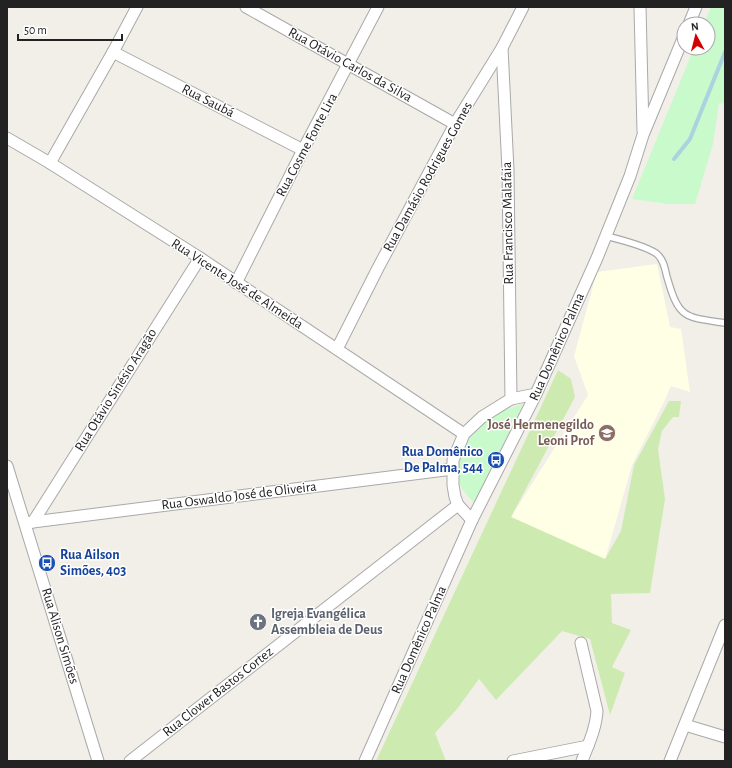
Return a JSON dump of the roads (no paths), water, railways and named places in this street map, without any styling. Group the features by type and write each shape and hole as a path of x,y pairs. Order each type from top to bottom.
{"street":[{"path":"50,162 137,7"},
{"name":"Rua Otávio Carlos da Silva","path":"246,7 455,124"},
{"name":"Rua Cosme Fonte Lira","path":"236,283 303,150 378,7"},
{"name":"Rua Damásio Rodrigues Gomes","path":"337,349 455,124 502,48 523,7"},
{"path":"640,7 643,135"},
{"name":"Rua Francisco Malafaia","path":"502,48 508,170 510,398"},
{"name":"Rua Saubá","path":"113,52 303,150"},
{"name":"Rua Domênico Palma","path":"365,761 472,520 536,394 606,236 630,176 643,135 676,55"},
{"name":"Rua Vicente José de Almeida","path":"7,138 50,162 200,258 464,434"},
{"name":"Rua Otávio Sinésio Aragão","path":"29,523 200,258"},
{"path":"472,520 458,505 454,491 453,460 464,434 482,417 510,398 536,394"},
{"name":"Rua Alison Simões","path":"7,466 29,523 98,761"},
{"name":"Rua Oswaldo José de Oliveira","path":"29,523 453,468"},
{"name":"Rua Clower Bastos Cortez","path":"130,761 458,505"},
{"path":"670,761 725,625"},
{"path":"581,644 597,711 597,720 582,761"},
{"path":"685,725 725,737"},
{"path":"513,761 588,746"}],"lane":[{"path":"606,236 656,253 663,262 673,298 680,310 695,319 725,323"}],"waterway":[{"path":"674,159 690,139 725,52"}],"place":[{"name":"José Hermenegildo Leoni Prof","path":"607,433"},
{"name":"Rua Domênico De Palma, 544","path":"496,460"},
{"name":"Rua Ailson Simões, 403","path":"47,563"},
{"name":"Igreja Evangélica Assembleia de Deus","path":"258,622"}]}
